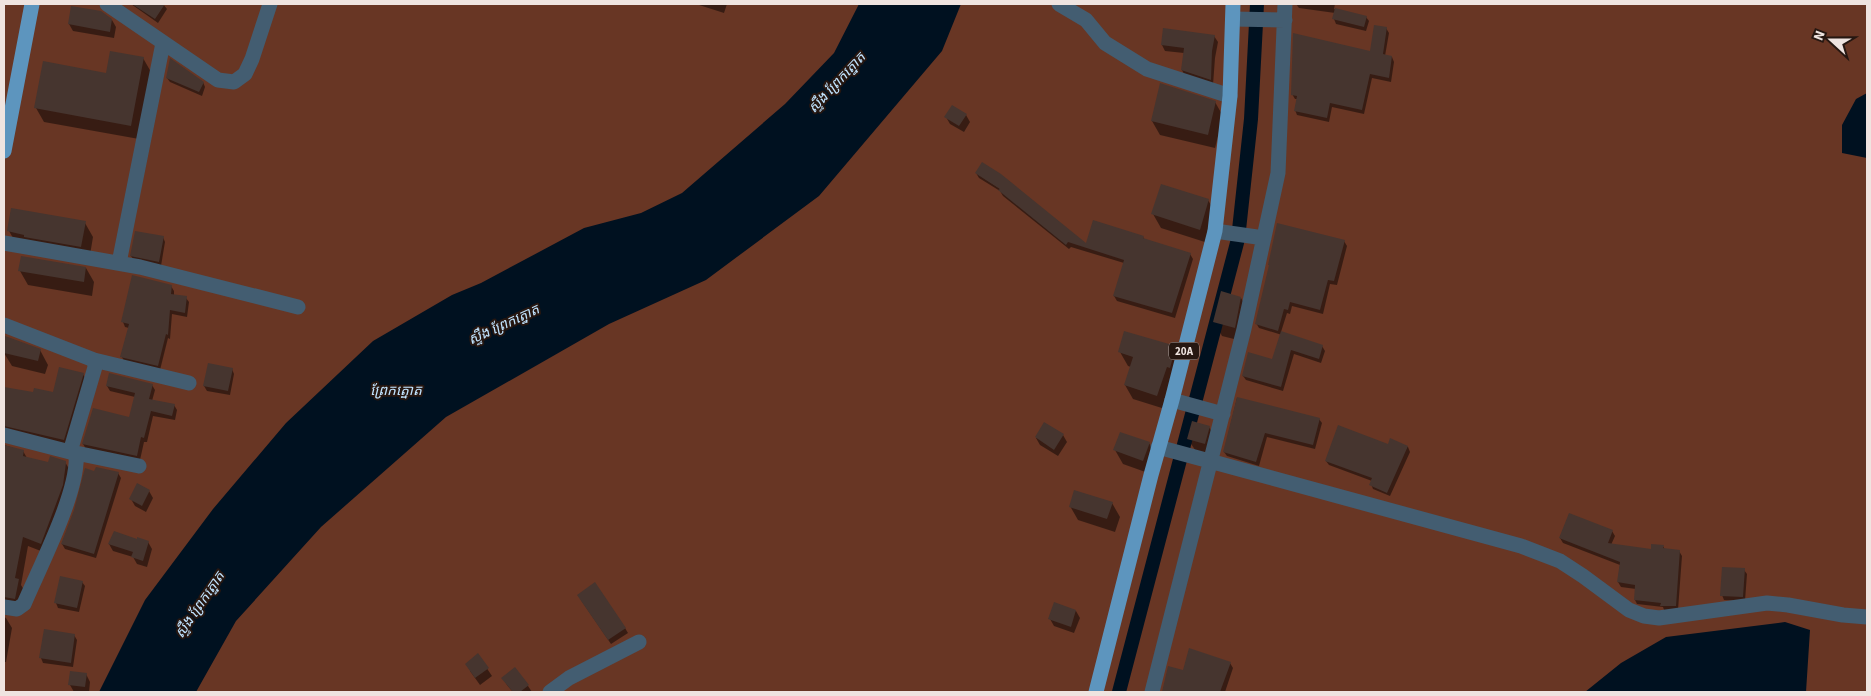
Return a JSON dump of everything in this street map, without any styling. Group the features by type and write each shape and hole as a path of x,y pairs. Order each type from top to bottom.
{"main road":[{"path":"4,151 32,4"},
{"name":"20A","path":"1096,692 1215,231 1237,14"}],"street":[{"path":"107,4 218,80 234,82 245,74 252,59 270,4"},
{"path":"1059,4 1086,20 1105,43 1147,69 1230,96"},
{"path":"1152,692 1207,459 1216,412 1244,329 1259,236 1278,174 1279,20 1286,4"},
{"path":"1237,14 1279,20"},
{"path":"119,263 163,43"},
{"path":"1215,231 1259,236"},
{"path":"4,243 119,263 298,307"},
{"path":"4,325 94,360 189,383"},
{"path":"4,607 17,609 24,604 61,517 76,471 73,452 95,367 94,360"},
{"path":"1172,400 1216,412"},
{"path":"4,436 139,466"},
{"path":"1158,447 1207,459 1357,503 1521,546 1560,561 1629,610 1644,616 1659,618 1747,604 1767,603 1867,617"},
{"path":"550,692 569,678 639,642"}],"shaded area":[{"path":"4,4 1867,4 1867,692 4,692"}],"water":[{"name":"ព្រែកត្នោត","path":"859,4 961,4 942,51 819,196 706,280 609,324 446,417 321,527 236,621 196,692 99,692 145,600 213,509 286,423 373,341 452,295 481,283 584,228 641,213 682,193 785,104 834,53"},
{"path":"1867,93 1867,158 1842,153 1842,125 1856,99"},
{"path":"1785,622 1810,630 1806,692 1585,692 1621,663 1666,637"}],"building":[{"path":"132,4 165,4 155,19"},
{"path":"71,6 101,11 112,19 110,32 68,24"},
{"path":"1335,8 1367,16 1364,27 1332,19"},
{"path":"1374,25 1387,27 1383,54 1392,56 1389,78 1370,74 1362,110 1330,103 1327,118 1294,111 1297,96 1291,95 1293,33 1370,51"},
{"path":"1163,28 1215,35 1212,51 1211,80 1181,70 1184,48 1161,45"},
{"path":"110,51 144,57 131,126 34,108 43,61 106,73"},
{"path":"170,58 204,82 199,92 166,78"},
{"path":"1160,83 1216,101 1208,135 1151,121"},
{"path":"952,105 967,114 959,126 944,117"},
{"path":"982,162 1001,174 1086,243 1093,220 1191,253 1172,313 1113,296 1124,260 1068,242 1066,245 998,190 1000,189 975,173"},
{"path":"1161,184 1209,199 1200,230 1151,214"},
{"path":"11,208 86,221 81,247 24,237 24,235 7,231"},
{"path":"1277,223 1345,240 1334,281 1328,280 1320,310 1290,302 1288,310 1284,309 1278,331 1255,324"},
{"path":"135,231 164,236 159,262 130,256"},
{"path":"21,256 86,267 84,282 18,271"},
{"path":"132,275 172,285 171,294 187,296 185,313 170,310 168,335 166,334 158,366 120,357 129,324 121,322"},
{"path":"1221,291 1241,297 1235,328 1213,322"},
{"path":"1124,331 1176,346 1170,368 1167,367 1157,396 1124,385 1133,357 1118,352"},
{"path":"1281,331 1323,345 1319,359 1291,350 1281,387 1242,376 1248,352 1272,359"},
{"path":"5,336 41,349 38,361 4,353"},
{"path":"208,363 233,368 228,391 203,386"},
{"path":"59,367 84,373 64,440 4,426 4,387 33,392 34,388 53,392"},
{"path":"109,373 153,384 149,399 175,404 172,416 151,411 144,438 141,437 137,456 82,444 93,408 129,417 135,393 106,386"},
{"path":"1237,397 1320,418 1313,445 1265,433 1256,462 1223,452"},
{"path":"1192,421 1210,426 1205,444 1187,439"},
{"path":"1044,422 1064,434 1054,450 1035,437"},
{"path":"1338,425 1388,444 1390,438 1408,446 1387,493 1369,485 1372,478 1325,461"},
{"path":"1120,432 1150,442 1143,461 1113,450"},
{"path":"4,445 24,450 23,456 48,462 50,456 66,461 63,485 41,544 23,537 15,578 19,579 15,599 4,597"},
{"path":"96,467 119,472 94,554 61,544 74,510 85,468 94,471"},
{"path":"137,483 150,490 142,506 129,499"},
{"path":"1074,490 1113,502 1107,519 1069,507"},
{"path":"1569,513 1613,530 1608,543 1651,549 1651,544 1664,545 1663,548 1680,550 1676,606 1660,606 1661,603 1634,600 1635,585 1617,582 1620,562 1559,538"},
{"path":"114,531 149,541 143,561 131,557 133,552 108,544"},
{"path":"1722,567 1745,568 1743,597 1720,596"},
{"path":"60,576 83,581 77,608 54,603"},
{"path":"595,582 626,628 608,640 577,595"},
{"path":"1054,602 1076,610 1071,627 1048,619"},
{"path":"44,629 75,634 71,663 39,658"},
{"path":"1189,648 1231,662 1220,692 1162,692 1168,666 1183,670"},
{"path":"478,653 489,668 475,678 465,664"},
{"path":"515,667 529,685 520,692 513,692 501,678"},
{"path":"70,671 87,673 85,687 68,685"}],"waterway":[{"path":"1119,692 1238,239 1251,119 1257,4"}],"water label":[{"name":"ស្ទឹង ព្រែកត្នោត","path":"837,83"},
{"name":"ស្ទឹង ព្រែកត្នោត","path":"504,325"},
{"name":"ស្ទឹង ព្រែកត្នោត","path":"200,605"}]}
